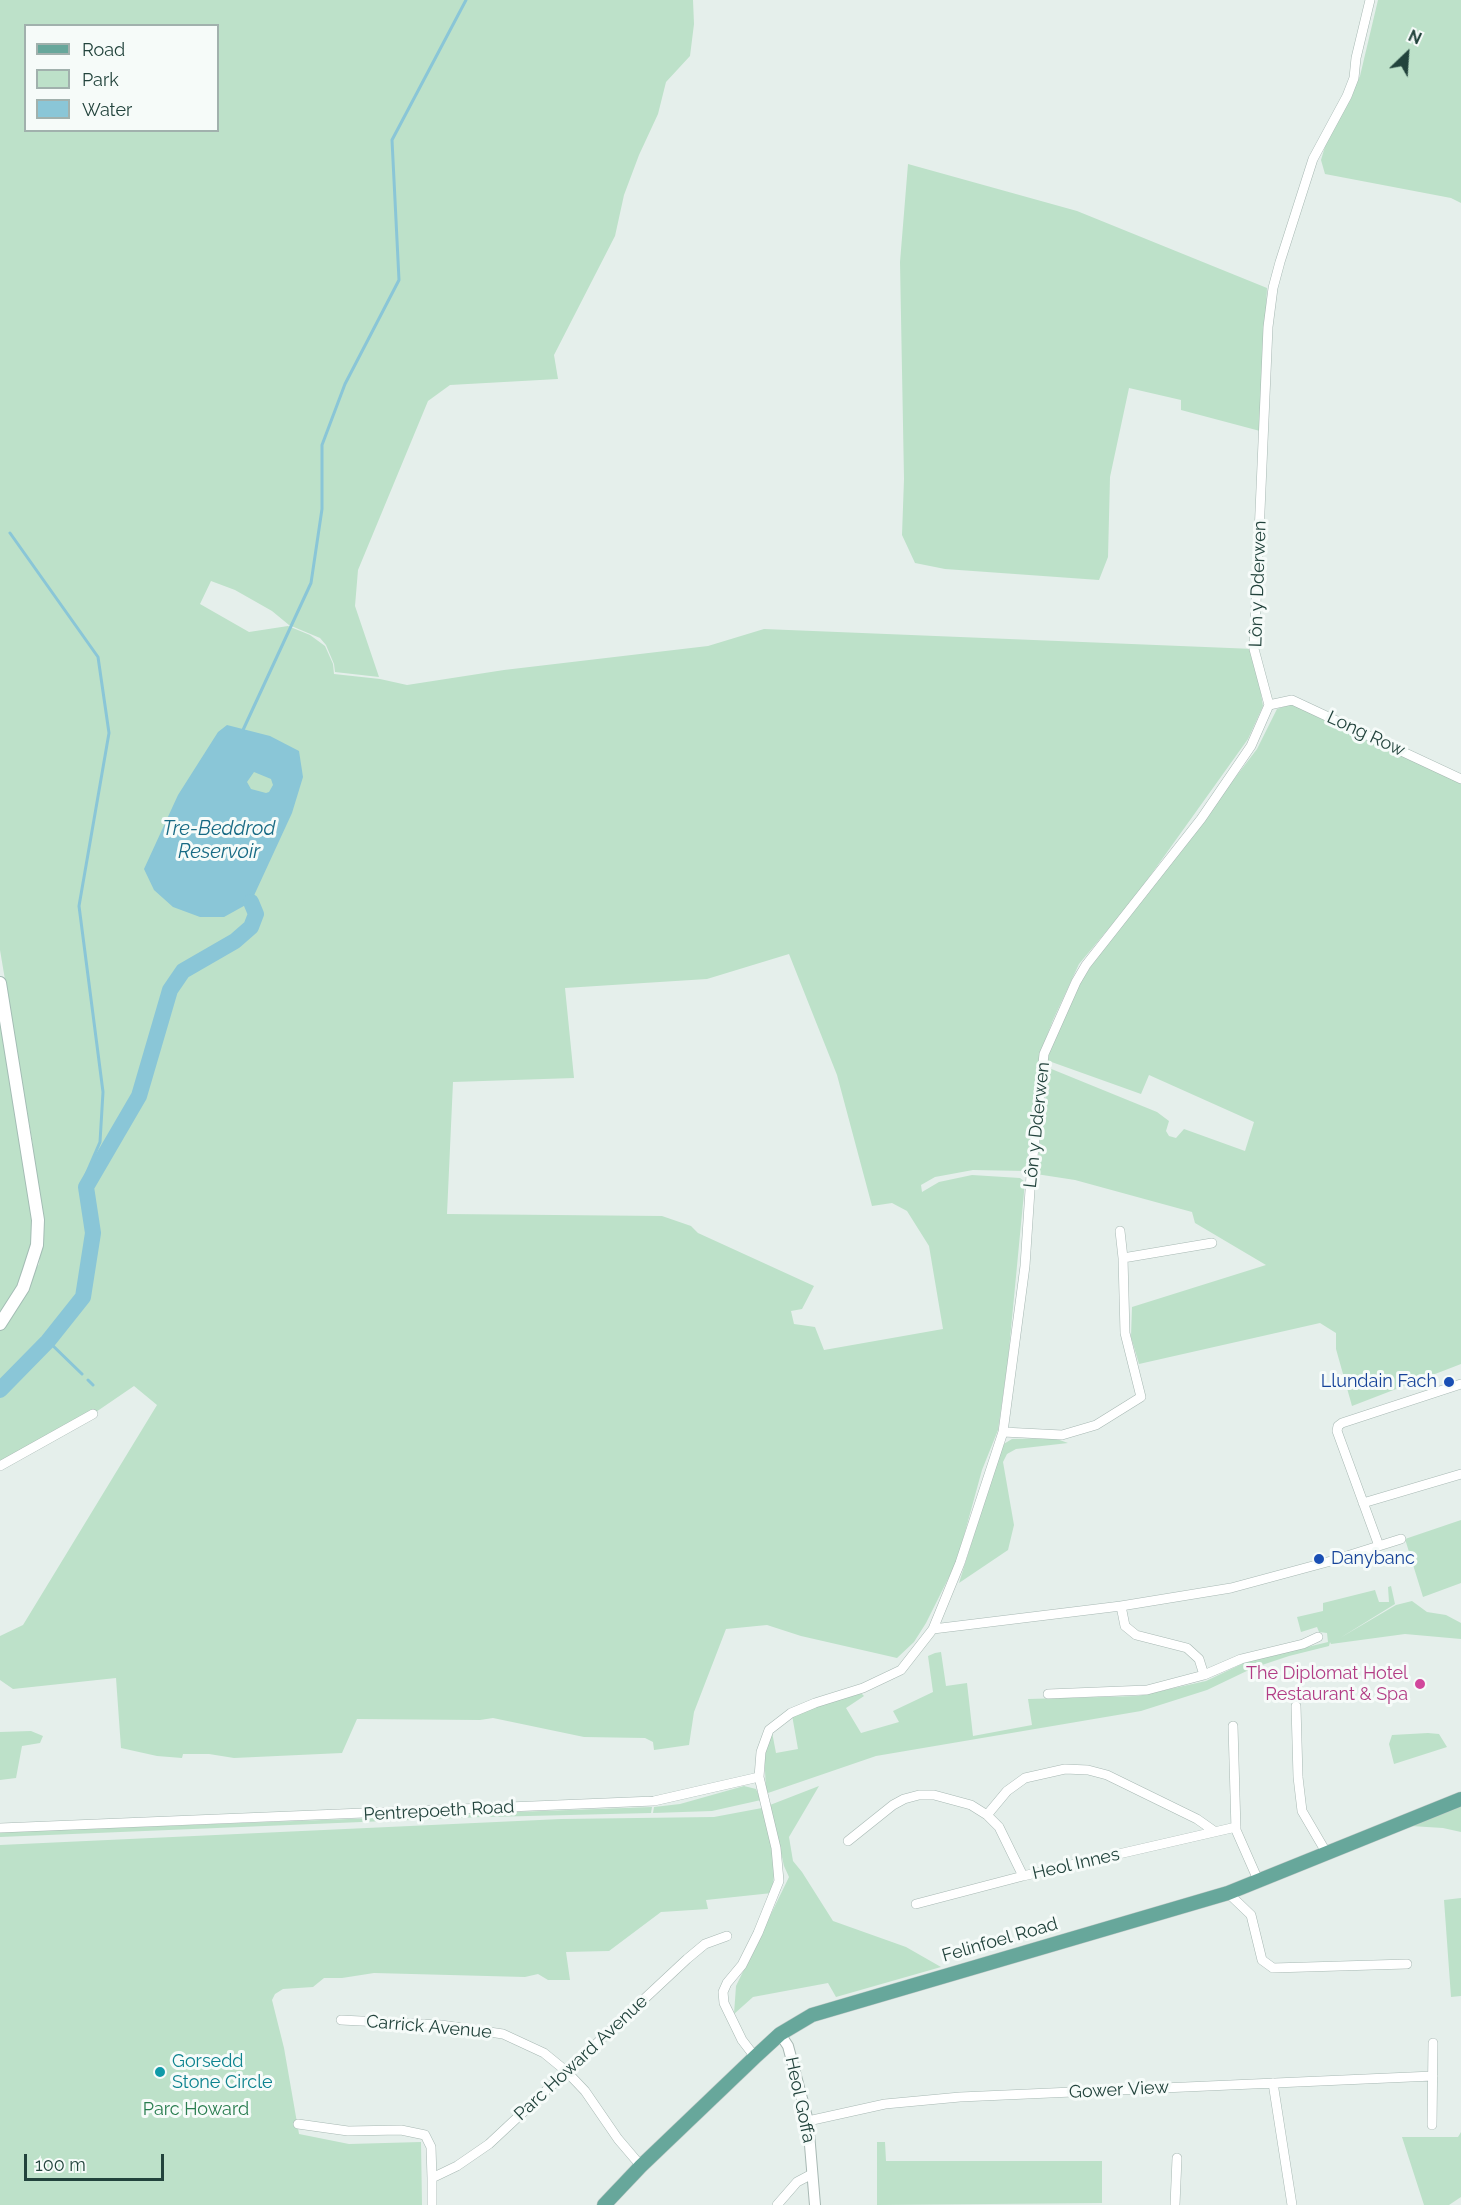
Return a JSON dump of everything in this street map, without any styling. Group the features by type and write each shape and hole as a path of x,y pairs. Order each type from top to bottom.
{"main road":[{"path":"0,982 38,1220 37,1245 23,1288 0,1324"},
{"name":"Felinfoel Road","path":"604,2205 641,2166 780,2034 812,2015 1228,1893 1461,1799"}],"street":[{"name":"Lôn y Dderwen","path":"755,2057 742,2040 724,2003 723,1992 727,1983 742,1965 777,1890 779,1862 759,1778 761,1752 770,1730 791,1713 863,1688 901,1670 933,1629 960,1563 1003,1432 1025,1266 1030,1174 1044,1054 1086,965 1201,819 1251,746 1269,705 1254,649 1269,317 1280,262 1313,159 1347,96 1354,78 1371,0"},
{"name":"Long Row","path":"1269,705 1292,700 1461,779"},
{"path":"1003,1432 1062,1435 1096,1425 1141,1397 1125,1333 1124,1258 1120,1231"},
{"path":"1124,1258 1212,1244"},
{"path":"1379,1546 1337,1431 1338,1426 1461,1384"},
{"path":"0,1466 93,1414"},
{"path":"1363,1503 1461,1474"},
{"path":"933,1629 1121,1606 1231,1588 1287,1569 1331,1561 1401,1539"},
{"path":"1121,1606 1125,1626 1136,1635 1187,1648 1199,1659 1204,1676"},
{"path":"1048,1694 1147,1690 1204,1676 1241,1659 1303,1644 1318,1637"},
{"path":"1296,1706 1298,1777 1302,1811 1326,1852"},
{"path":"1233,1726 1236,1827 1258,1880"},
{"path":"987,1815 1007,1791 1024,1778 1065,1769 1088,1770 1107,1775 1167,1804 1197,1819 1214,1831"},
{"name":"Pentrepoeth Road","path":"0,1828 654,1801 759,1778"},
{"path":"848,1841 893,1805 904,1799 919,1795 934,1796 971,1805 987,1815 999,1827 1023,1876"},
{"name":"Heol Innes","path":"916,1904 1023,1876 1236,1827"},
{"path":"1228,1893 1254,1920 1262,1960 1273,1968 1407,1964"},
{"name":"Parc Howard Avenue","path":"432,2178 457,2166 489,2144 687,1959 705,1944 727,1936"},
{"name":"Carrick Avenue","path":"341,2020 441,2025 502,2034 544,2053 585,2091 618,2139 641,2166"},
{"name":"Heol Goffa","path":"780,2034 788,2046 808,2121 815,2205"},
{"path":"1432,2125 1433,2043"},
{"name":"Gower View","path":"808,2121 885,2104 960,2097 1433,2076"},
{"path":"1273,2083 1292,2205"},
{"path":"298,2124 348,2131 401,2130 425,2135 431,2147 432,2205"},
{"path":"1175,2205 1177,2157"},
{"path":"777,2205 797,2182 812,2174"}],"green space":[{"path":"0,0 693,0 694,24 690,56 666,82 658,114 624,195 615,236 554,355 558,379 450,385 428,401 358,570 355,606 379,677 335,672 334,664 326,645 320,638 289,625 272,611 235,590 211,581 200,604 249,632 288,626 310,635 325,646 333,664 334,674 380,679 407,685 504,670 708,646 764,629 1254,649 1263,706 1248,739 1135,897 1079,964 1053,1020 1040,1054 1026,1171 973,1170 935,1177 921,1185 922,1192 939,1182 972,1175 1020,1178 1025,1182 1008,1360 998,1430 982,1470 957,1561 926,1623 914,1642 897,1658 801,1636 767,1625 726,1629 694,1712 689,1745 654,1750 653,1742 645,1738 584,1737 493,1718 480,1720 357,1719 342,1753 234,1758 209,1754 183,1754 182,1758 157,1756 121,1748 116,1678 13,1689 0,1680 0,1636 23,1625 157,1405 134,1386 93,1414 0,1469 0,983 38,1220 25,1284 39,1264 44,1226 0,950","holes":["789,954 837,1075 872,1206 892,1203 907,1211 929,1246 943,1329 824,1350 815,1327 794,1324 791,1311 802,1309 814,1286 698,1233 691,1226 662,1216 447,1214 453,1082 574,1078 565,988 707,979"]},
{"path":"1378,0 1461,0 1461,203 1451,198 1325,174 1321,160 1329,133 1360,76"},
{"path":"908,164 1077,211 1267,288 1260,431 1181,410 1181,400 1129,388 1110,477 1108,557 1099,580 945,569 915,563 902,535 904,479 900,262"},
{"path":"1292,704 1461,779 1461,1364 1352,1406 1336,1349 1336,1333 1320,1323 1139,1364 1131,1337 1132,1307 1266,1265 1195,1223 1192,1212 1075,1180 1036,1174 1049,1068 1157,1112 1169,1121 1166,1131 1169,1136 1176,1138 1184,1129 1245,1151 1254,1122 1149,1075 1141,1094 1046,1060 1077,988 1091,966 1257,749 1277,709"},
{"path":"1054,1438 1068,1443 1016,1449 1007,1454 1003,1462 1014,1525 1008,1550 959,1583 1002,1445 1012,1439"},
{"path":"1461,1520 1461,1583 1423,1597 1405,1539"},
{"path":"1391,1586 1395,1604 1340,1638 1396,1605 1412,1601 1427,1612 1446,1615 1461,1623 1461,1639 1405,1634 1331,1644 1330,1642 1329,1646 1253,1668 1207,1690 1141,1711 876,1756 768,1793 766,1789 764,1752 772,1732 776,1753 798,1749 792,1715 860,1692 864,1696 846,1708 861,1733 899,1722 893,1711 933,1692 928,1656 935,1653 941,1652 946,1686 967,1683 973,1736 1032,1725 1028,1699 1138,1696 1206,1681 1246,1662 1328,1642 1327,1633 1319,1632 1317,1627 1301,1632 1297,1617 1323,1611 1323,1603 1375,1590 1379,1602 1389,1602 1388,1587"},
{"path":"31,1731 43,1736 40,1743 22,1746 16,1778 0,1780 0,1732"},
{"path":"1439,1734 1447,1747 1394,1764 1389,1744 1392,1735"},
{"path":"744,1786 756,1789 761,1800 712,1811 653,1813 654,1807 680,1804"},
{"path":"819,1786 789,1837 793,1861 833,1921 906,1947 941,1967 836,1997 828,1983 753,1997 734,2014 736,1986 789,1877 784,1866 770,1805"},
{"path":"1461,1805 1461,1832 1443,1828 1411,1826"},
{"path":"652,1807 651,1813 487,1817 487,1813"},
{"name":"Parc Howard","path":"762,1808 776,1856 772,1893 706,1900 708,1909 661,1912 609,1951 566,1952 570,1980 548,1980 538,1974 525,1977 374,1973 324,1978 313,1987 283,1989 275,1994 272,2000 284,2048 299,2134 349,2144 421,2142 422,2205 0,2205 0,1845 561,1819 714,1817"},
{"path":"483,1814 482,1817 0,1837 0,1832"},
{"path":"1461,1898 1461,1996 1451,1997 1444,1900"},
{"path":"1461,2132 1461,2197 1449,2205 1424,2205 1402,2137 1458,2137"},
{"path":"877,2142 885,2142 886,2161 1102,2161 1102,2203 877,2205"}],"water":[{"name":"Tre-Beddrod Reservoir","path":"227,725 270,736 299,751 303,777 292,813 251,902 224,917 200,917 173,907 154,890 144,869 178,795 218,732","holes":["254,772 271,779 273,785 266,793 251,789 247,782"]}],"waterway":[{"path":"243,730 311,583 322,509 322,445 345,384 399,280 392,140 466,0"},
{"path":"10,533 98,657 109,733 79,906 103,1092 100,1142 84,1179"},
{"path":"0,1390 48,1341 83,1297 93,1233 86,1187 139,1096 170,990 183,971 235,941 251,927 256,914 251,902"},
{"path":"48,1341 82,1374"},
{"path":"88,1380 93,1385"}],"place":[{"name":"Llundain Fach","path":"1449,1382"},
{"name":"Danybanc","path":"1319,1559"},
{"name":"The Diplomat Hotel Restaurant & Spa","path":"1420,1684"},
{"name":"Gorsedd Stone Circle","path":"160,2072"}]}
